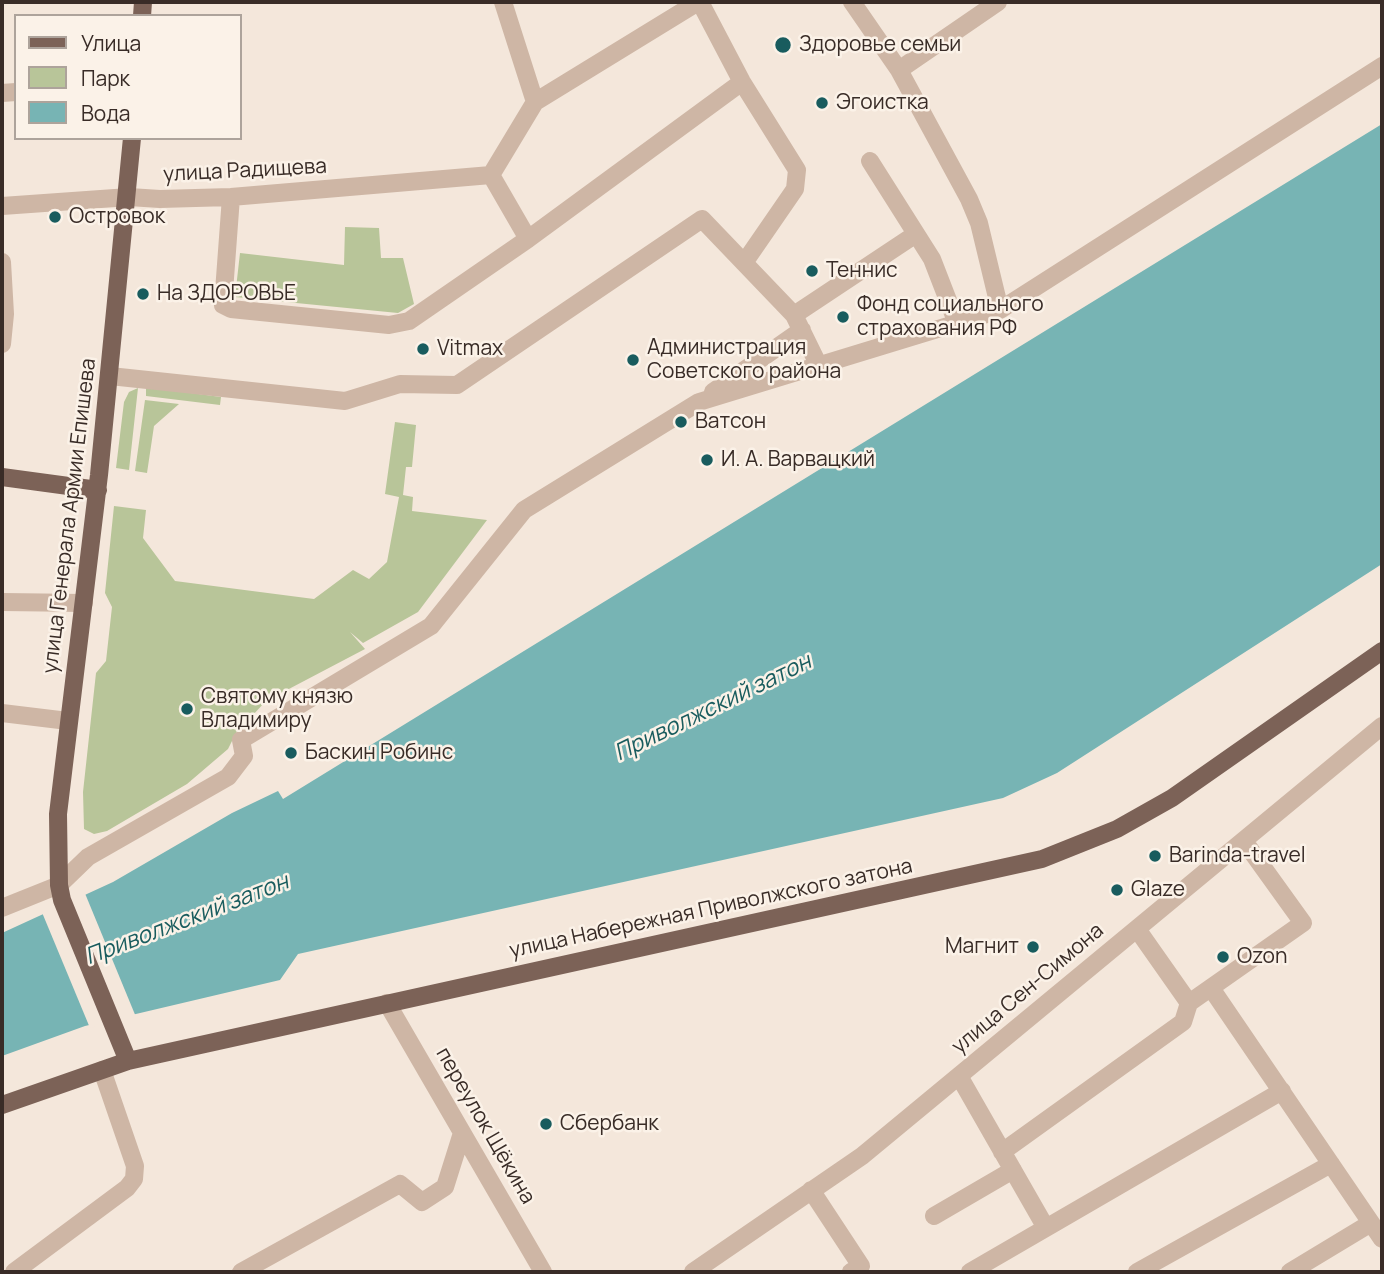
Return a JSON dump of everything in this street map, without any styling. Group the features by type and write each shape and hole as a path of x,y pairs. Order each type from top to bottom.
{"main road":[{"name":"улица Генерала Армии Епишева","path":"61,892 58,814 110,376 129,197 132,140"},
{"path":"2,477 97,490"},
{"name":"улица Набережная Приволжского затона","path":"2,1105 128,1061 1042,859 1117,829 1172,798 1382,650"},
{"path":"61,892 128,1061"}],"street":[{"path":"503,2 535,102"},
{"path":"527,239 491,176 535,102 699,2 742,82 795,164 795,190 744,263"},
{"path":"852,2 899,70 979,223 1000,310"},
{"path":"899,70 998,2"},
{"path":"699,402 1000,310 1382,66"},
{"path":"232,197 222,301 231,309 399,323 408,321 527,239 742,82"},
{"path":"870,161 932,259 957,321"},
{"name":"улица Радищева","path":"2,206 129,197 160,200 232,197 491,176"},
{"path":"110,376 345,401 400,384 457,385 702,219 798,322 818,364"},
{"path":"2,908 61,892 88,857 228,777 244,756 241,740 431,626 524,510 699,402 798,322 916,234"},
{"path":"2,262 5,314 2,344"},
{"path":"2,602 83,603"},
{"path":"2,713 68,721"},
{"name":"улица Сен-Симона","path":"693,1272 862,1156 1382,726"},
{"path":"1002,1152 1183,1022 1189,1003 1303,923 1244,841"},
{"path":"1137,929 1189,1003"},
{"path":"1211,988 1382,1240"},
{"name":"переулок Щёкина","path":"387,1003 543,1272"},
{"path":"14,1272 132,1184 135,1166 102,1070"},
{"path":"959,1076 1046,1227"},
{"path":"970,1272 1282,1091"},
{"path":"241,1272 400,1184 422,1202 445,1187 462,1133"},
{"path":"1137,1272 1331,1164"},
{"path":"934,1216 1013,1170"},
{"path":"811,1191 861,1266 851,1272"},
{"path":"1296,1271 1371,1223"}],"green space":[{"path":"345,227 379,228 381,258 403,258 414,304 398,313 235,297 240,253 344,265"},
{"path":"146,387 221,397 220,405 146,396"},
{"path":"138,388 129,470 116,468 124,402 129,392"},
{"path":"145,400 179,404 154,426 147,473 135,471"},
{"path":"395,422 416,425 412,467 406,467 403,495 413,497 412,511 487,520 418,612 363,643 350,632 365,649 266,701 236,733 228,749 187,784 107,831 94,834 84,829 83,792 96,673 106,661 112,607 105,593 114,506 146,510 143,538 175,581 314,599 353,570 369,579 387,562 399,497 385,494"}],"water":[{"name":"Приволжский затон","path":"1382,124 1382,564 1057,773 1003,798 298,954 280,980 85,1026 2,1056 2,933 113,882 232,813 278,791 283,799"}],"pier":[{"path":"84,891 136,1017 90,1028 41,910"}],"place":[{"name":"Здоровье семьи","path":"783,45"},
{"name":"Эгоистка","path":"822,103"},
{"name":"Островок","path":"55,217"},
{"name":"Теннис","path":"812,271"},
{"name":"На ЗДОРОВЬЕ","path":"143,294"},
{"name":"Фонд социального страхования РФ","path":"843,317"},
{"name":"Vitmax","path":"423,349"},
{"name":"Администрация Советского района","path":"633,360"},
{"name":"Ватсон","path":"681,422"},
{"name":"И. А. Варвацкий","path":"707,460"},
{"name":"Святому князю Владимиру","path":"187,709"},
{"name":"Баскин Робинс","path":"291,753"},
{"name":"Barinda-travel","path":"1155,856"},
{"name":"Glaze","path":"1117,890"},
{"name":"Магнит","path":"1033,947"},
{"name":"Ozon","path":"1223,957"},
{"name":"Сбербанк","path":"546,1124"}]}
